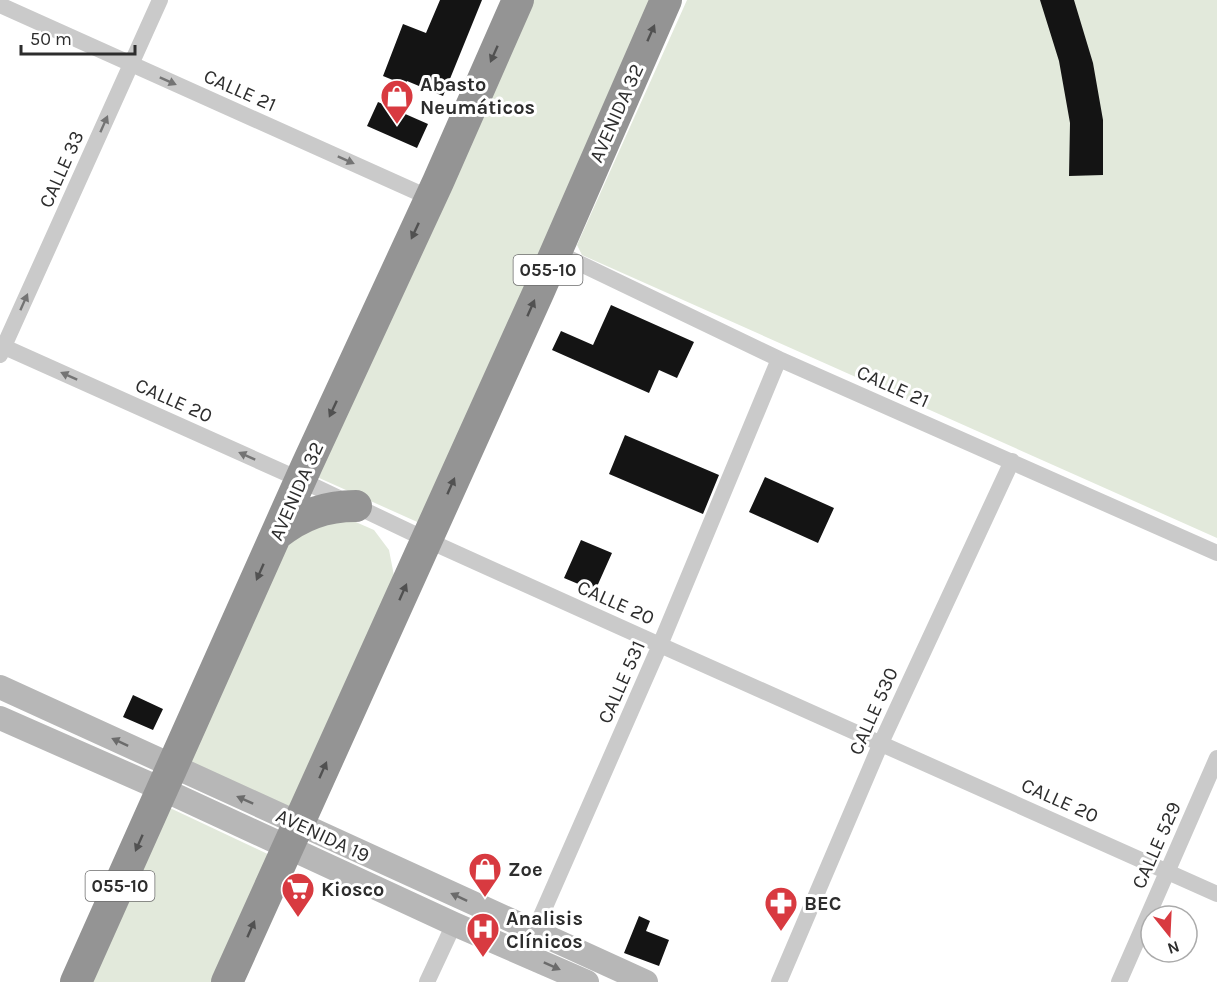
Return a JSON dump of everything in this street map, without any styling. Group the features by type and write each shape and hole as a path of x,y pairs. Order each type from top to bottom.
{"highway":[{"name":"AVENIDA 32","path":"76,982 518,0"},
{"name":"AVENIDA 32","path":"227,982 556,252 666,0"},
{"path":"277,534 290,524 316,511 356,506"}],"main road":[{"name":"AVENIDA 19","path":"0,687 168,778 293,835 534,932 646,982"},
{"name":"AVENIDA 19","path":"0,718 168,778"},
{"name":"AVENIDA 19","path":"293,835 454,924 587,982"}],"street":[{"name":"CALLE 33","path":"1,349 160,0"},
{"name":"CALLE 21","path":"0,5 430,198"},
{"name":"CALLE 21","path":"556,252 780,359 1217,553"},
{"name":"CALLE 20","path":"1,349 301,480 427,540 1217,894"},
{"name":"CALLE 531","path":"522,953 534,932 660,645 780,359"},
{"name":"CALLE 530","path":"779,982 881,744 1012,461"},
{"name":"CALLE 529","path":"1119,982 1217,758"},
{"path":"427,982 454,924"}],"shaded area":[{"path":"530,0 658,0 424,525 317,477"},
{"path":"687,0 1217,0 1217,538 582,255 577,245"},
{"path":"342,516 374,530 389,550 396,586 293,812 187,766 290,536"},
{"path":"170,808 274,857 218,982 89,982"}],"building":[{"path":"440,0 482,0 443,96 407,81 405,85 383,76 403,24 426,33"},
{"path":"1040,0 1074,0 1093,63 1103,120 1103,175 1069,176 1070,123 1059,61"},
{"name":"Abasto Neumáticos","path":"378,102 428,124 417,148 367,126"},
{"path":"611,305 694,342 677,378 659,370 649,393 552,350 561,331 593,345"},
{"path":"625,435 719,475 703,514 609,474"},
{"path":"765,477 834,508 818,543 749,512"},
{"path":"581,540 612,553 595,591 564,578"},
{"path":"133,695 163,709 153,730 123,717"},
{"path":"639,916 650,921 646,931 669,940 659,966 624,953"}],"place":[{"name":"Abasto Neumáticos","path":"397,125"},
{"name":"Zoe","path":"485,898"},
{"name":"Kiosco","path":"298,918"},
{"name":"BEC","path":"781,932"},
{"name":"Analisis Clínicos","path":"483,958"}]}
